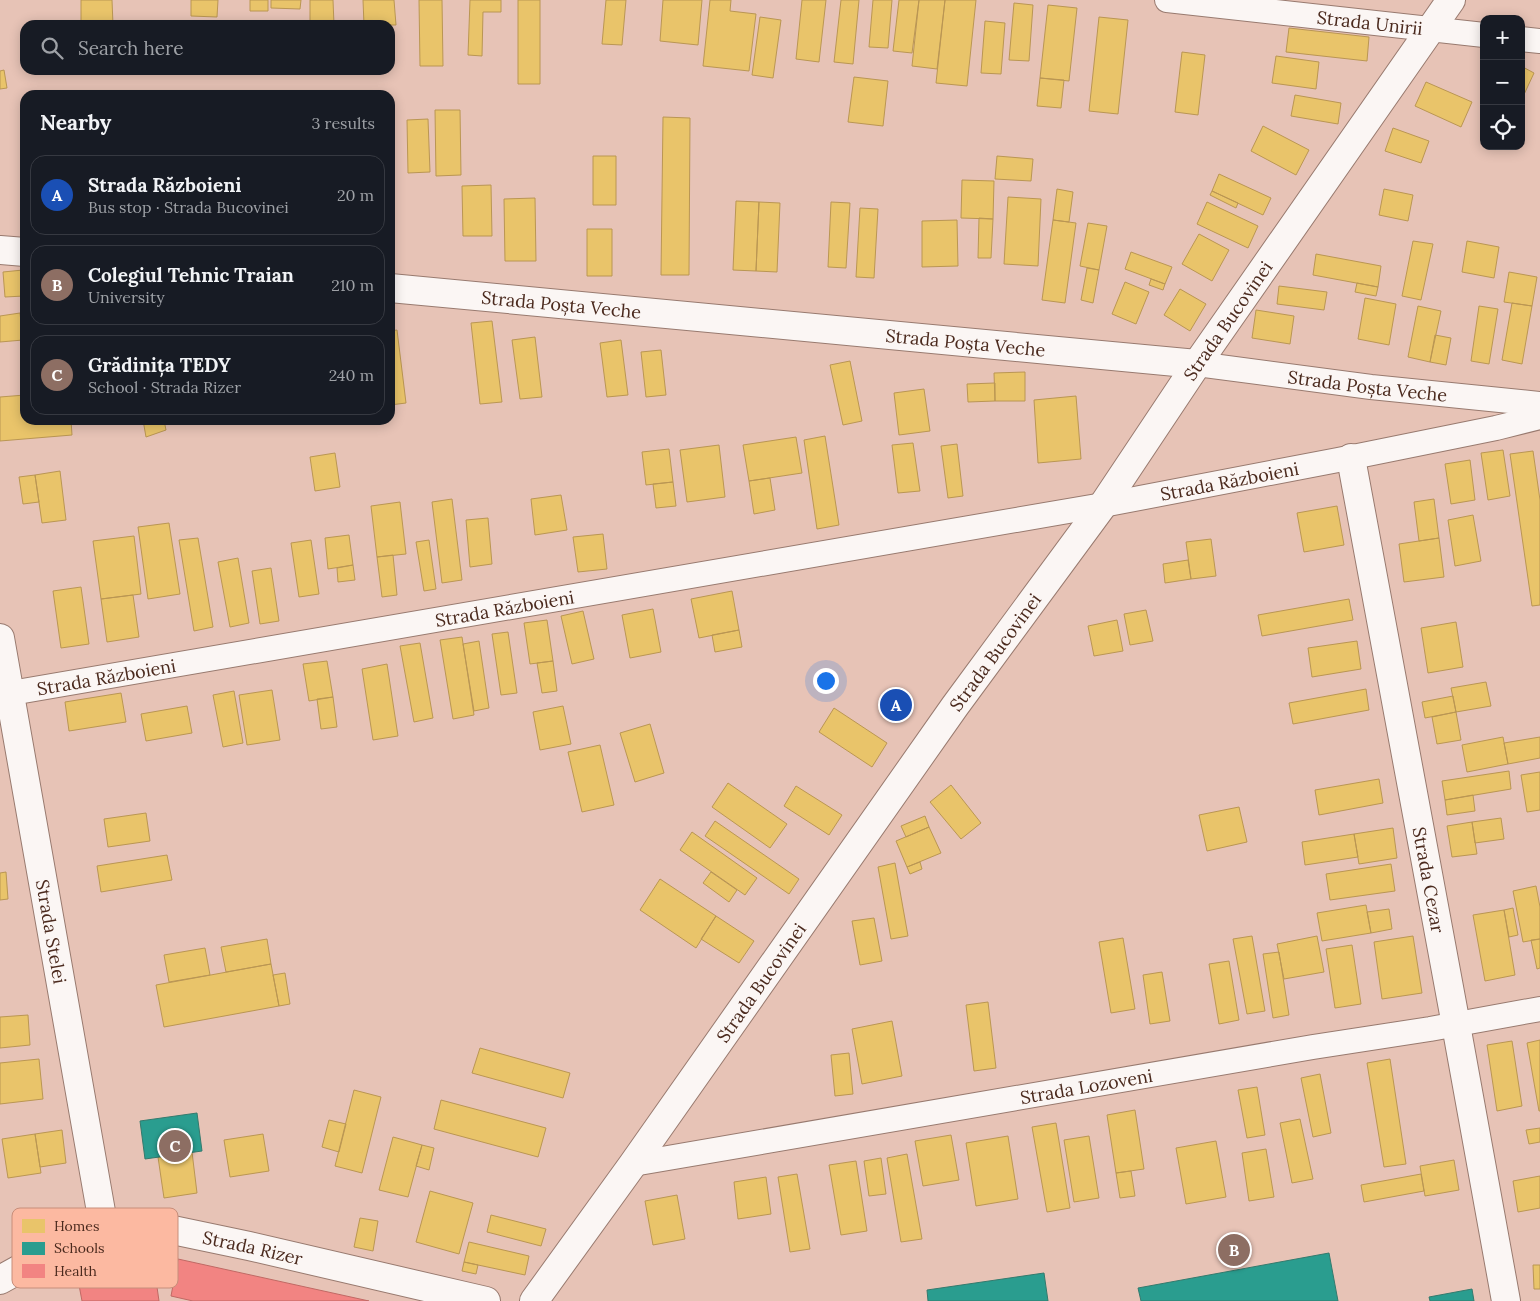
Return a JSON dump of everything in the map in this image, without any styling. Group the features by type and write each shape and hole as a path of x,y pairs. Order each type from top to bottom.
{"street":[{"name":"Strada Unirii","path":"1167,0 1480,35"},
{"name":"Strada Bucovinei","path":"534,1301 956,706 1103,505 1197,364 1451,0"},
{"path":"1525,39 1540,41"},
{"path":"0,250 20,252"},
{"name":"Strada Poșta Veche","path":"395,288 1197,364 1371,387 1540,404"},
{"name":"Strada Războieni","path":"5,694 1103,505 1350,458 1540,417"},
{"name":"Strada Cezar","path":"1350,458 1506,1301"},
{"name":"Strada Stelei","path":"0,638 5,694 100,1208"},
{"name":"Strada Lozoveni","path":"633,1164 1303,1048 1456,1025 1540,1009"},
{"name":"Strada Rizer","path":"178,1230 486,1301"},
{"path":"0,1280 12,1273"}],"building: Homes":[{"path":"81,0 112,0 113,20 81,20"},
{"path":"191,0 218,0 217,17 191,16"},
{"path":"250,0 268,0 268,11 250,11"},
{"path":"271,0 301,0 300,9 271,8"},
{"path":"310,0 333,0 334,20 310,20"},
{"path":"363,0 394,0 396,25 395,20 364,20"},
{"path":"419,0 442,0 443,66 420,66"},
{"path":"470,0 501,0 501,12 483,12 482,56 468,55"},
{"path":"518,0 540,0 540,84 518,84"},
{"path":"606,0 626,0 622,45 602,44"},
{"path":"663,0 702,0 698,45 660,41"},
{"path":"710,0 731,0 730,11 756,14 749,71 703,66"},
{"path":"802,0 826,0 819,62 796,59"},
{"path":"841,0 859,0 853,64 834,62"},
{"path":"873,0 892,0 888,48 869,47"},
{"path":"899,0 919,0 912,53 893,51"},
{"path":"919,0 945,0 937,69 912,66"},
{"path":"945,0 976,0 967,86 936,83"},
{"path":"1014,3 1033,5 1029,61 1009,60"},
{"path":"1048,5 1077,8 1069,81 1040,78"},
{"path":"760,17 781,20 773,78 752,75"},
{"path":"1099,17 1128,20 1118,114 1089,111"},
{"path":"985,21 1005,23 1001,74 981,73"},
{"path":"1289,28 1369,37 1367,61 1286,52"},
{"path":"1182,52 1205,55 1198,115 1175,112"},
{"path":"1276,56 1319,62 1316,89 1272,83"},
{"path":"1525,68 1534,73 1525,92"},
{"path":"4,70 7,88 0,89 0,71"},
{"path":"854,77 888,81 883,126 848,122"},
{"path":"1040,78 1064,80 1061,108 1037,106"},
{"path":"1426,82 1472,102 1461,127 1415,106"},
{"path":"1295,95 1341,103 1338,124 1291,116"},
{"path":"435,110 460,110 461,175 436,176"},
{"path":"663,117 690,118 689,275 661,275"},
{"path":"428,119 430,172 408,173 407,120"},
{"path":"1263,126 1309,150 1296,175 1251,151"},
{"path":"1393,128 1429,141 1421,163 1385,151"},
{"path":"593,156 616,156 616,205 593,205"},
{"path":"997,156 1033,159 1031,181 995,179"},
{"path":"1219,174 1271,198 1263,215 1212,191"},
{"path":"962,180 994,181 993,219 961,218"},
{"path":"491,185 492,236 463,236 462,186"},
{"path":"1057,189 1073,192 1069,222 1053,220"},
{"path":"1384,189 1413,195 1408,221 1379,215"},
{"path":"1212,191 1238,203 1236,208 1210,195"},
{"path":"1008,197 1041,199 1038,266 1004,264"},
{"path":"535,198 536,261 505,261 504,199"},
{"path":"736,201 759,202 756,271 733,270"},
{"path":"759,202 780,203 777,272 756,271"},
{"path":"831,202 850,203 846,268 828,267"},
{"path":"1207,202 1258,226 1248,248 1197,224"},
{"path":"860,208 878,209 874,278 856,277"},
{"path":"979,218 993,219 991,258 978,258"},
{"path":"957,220 958,266 922,267 922,221"},
{"path":"1053,220 1076,223 1065,303 1042,300"},
{"path":"1088,223 1107,226 1099,270 1080,266"},
{"path":"587,229 612,229 612,276 587,276"},
{"path":"1199,234 1229,250 1212,281 1182,264"},
{"path":"1413,241 1433,244 1421,300 1402,296"},
{"path":"1467,241 1499,247 1494,278 1462,272"},
{"path":"1131,252 1172,267 1165,284 1125,269"},
{"path":"1316,254 1381,266 1378,287 1313,275"},
{"path":"1087,268 1099,270 1093,303 1081,300"},
{"path":"20,270 20,296 5,297 3,272"},
{"path":"1509,272 1537,277 1532,306 1504,302"},
{"path":"1151,279 1165,284 1163,290 1149,285"},
{"path":"1125,282 1149,292 1136,324 1112,314"},
{"path":"1357,283 1378,287 1376,296 1355,292"},
{"path":"1279,286 1327,292 1324,310 1277,304"},
{"path":"1180,289 1206,304 1190,331 1164,315"},
{"path":"1365,298 1396,304 1389,345 1358,339"},
{"path":"1512,303 1532,306 1522,364 1502,360"},
{"path":"1418,306 1441,311 1430,362 1408,357"},
{"path":"1479,306 1498,309 1489,364 1471,361"},
{"path":"1256,310 1294,316 1290,344 1252,338"},
{"path":"20,313 20,340 0,342 0,316"},
{"path":"492,321 502,402 480,404 471,323"},
{"path":"395,330 397,330 406,403 395,404"},
{"path":"1435,335 1451,338 1446,365 1430,362"},
{"path":"535,337 542,397 520,399 512,340"},
{"path":"621,340 628,395 607,397 600,343"},
{"path":"661,350 666,395 646,397 641,352"},
{"path":"850,361 862,421 843,425 830,365"},
{"path":"1025,372 1025,401 995,401 994,373"},
{"path":"995,383 995,401 968,402 967,384"},
{"path":"924,389 930,431 899,435 894,393"},
{"path":"20,395 20,425 71,425 72,435 0,441 0,397"},
{"path":"1076,396 1081,459 1038,463 1034,400"},
{"path":"144,425 165,425 166,430 146,437"},
{"path":"825,436 839,525 817,529 804,440"},
{"path":"796,437 802,473 749,481 743,445"},
{"path":"913,443 920,491 898,493 892,445"},
{"path":"957,444 963,496 948,498 941,446"},
{"path":"719,445 725,497 687,502 680,450"},
{"path":"669,449 673,482 646,485 642,452"},
{"path":"1503,450 1510,496 1488,500 1481,453"},
{"path":"1533,451 1540,500 1540,605 1532,606 1510,454"},
{"path":"335,453 340,487 315,491 310,457"},
{"path":"1470,460 1475,500 1451,504 1445,464"},
{"path":"60,471 66,520 42,523 35,475"},
{"path":"35,475 39,502 23,504 19,477"},
{"path":"770,478 775,510 754,514 749,481"},
{"path":"673,482 676,506 656,508 653,484"},
{"path":"561,495 567,530 535,535 531,499"},
{"path":"452,499 462,580 442,583 432,502"},
{"path":"1434,499 1439,538 1419,541 1414,502"},
{"path":"400,502 406,554 377,557 371,506"},
{"path":"1337,506 1344,545 1304,552 1297,513"},
{"path":"1473,515 1481,561 1455,566 1448,520"},
{"path":"488,518 492,564 470,567 466,520"},
{"path":"169,523 180,594 148,599 138,527"},
{"path":"603,534 607,569 578,572 573,537"},
{"path":"349,535 353,565 328,569 325,538"},
{"path":"134,536 141,594 101,599 93,541"},
{"path":"198,538 213,627 194,631 179,540"},
{"path":"1439,538 1444,577 1404,582 1399,544"},
{"path":"1211,539 1216,576 1191,579 1186,542"},
{"path":"311,540 319,594 299,597 291,543"},
{"path":"429,540 436,589 424,591 416,542"},
{"path":"393,555 397,595 382,597 377,557"},
{"path":"238,558 249,623 230,627 218,562"},
{"path":"1188,560 1191,579 1165,583 1163,564"},
{"path":"353,565 355,580 338,582 337,568"},
{"path":"271,568 279,621 260,624 252,571"},
{"path":"81,587 89,644 61,648 53,591"},
{"path":"732,591 739,630 699,638 691,599"},
{"path":"133,595 139,637 107,642 101,599"},
{"path":"1349,599 1353,620 1262,636 1258,615"},
{"path":"653,609 661,652 630,658 622,615"},
{"path":"1146,610 1153,641 1130,645 1124,614"},
{"path":"583,611 594,659 572,664 561,616"},
{"path":"547,620 553,661 530,664 524,623"},
{"path":"1117,620 1123,651 1094,656 1088,626"},
{"path":"1456,622 1463,667 1428,673 1421,628"},
{"path":"739,630 742,647 715,652 712,635"},
{"path":"508,632 517,693 501,695 492,634"},
{"path":"462,637 474,715 453,719 440,640"},
{"path":"479,641 489,708 474,711 463,644"},
{"path":"1357,641 1361,669 1312,677 1308,648"},
{"path":"420,643 433,718 414,722 400,646"},
{"path":"327,661 333,697 309,701 303,664"},
{"path":"553,661 557,691 542,693 537,663"},
{"path":"387,664 398,736 373,740 362,669"},
{"path":"1486,682 1491,706 1456,712 1451,688"},
{"path":"1366,689 1369,710 1293,724 1289,703"},
{"path":"272,690 280,740 247,745 239,695"},
{"path":"234,691 243,743 223,747 213,695"},
{"path":"121,693 126,722 69,731 65,702"},
{"path":"1453,696 1456,712 1425,718 1422,702"},
{"path":"333,697 337,727 321,729 317,699"},
{"path":"187,706 192,733 146,741 141,714"},
{"path":"563,706 571,744 540,750 533,712"},
{"path":"834,708 887,743 872,767 819,732"},
{"path":"1456,712 1461,740 1437,744 1432,717"},
{"path":"650,724 664,773 635,782 620,733"},
{"path":"1503,737 1508,764 1467,772 1462,745"},
{"path":"1540,737 1540,758 1508,764 1504,743"},
{"path":"600,745 614,805 582,812 568,752"},
{"path":"1509,771 1511,789 1445,800 1442,781"},
{"path":"1540,772 1540,810 1527,812 1521,775"},
{"path":"1379,779 1383,803 1319,815 1315,790"},
{"path":"728,783 787,824 770,848 712,807"},
{"path":"951,785 981,823 961,839 930,802"},
{"path":"796,786 842,815 829,835 784,806"},
{"path":"1473,795 1475,811 1447,815 1445,800"},
{"path":"1239,807 1247,842 1207,851 1199,815"},
{"path":"146,813 150,841 108,847 104,819"},
{"path":"925,816 929,827 906,837 901,826"},
{"path":"1501,818 1504,839 1475,843 1472,822"},
{"path":"715,821 799,879 789,894 705,836"},
{"path":"1472,822 1477,854 1452,857 1447,826"},
{"path":"929,827 941,853 907,867 896,841"},
{"path":"1393,828 1397,858 1359,864 1354,834"},
{"path":"692,832 757,878 745,895 680,850"},
{"path":"1354,834 1358,857 1305,865 1302,842"},
{"path":"167,855 172,880 101,892 97,866"},
{"path":"920,862 922,869 910,874 907,867"},
{"path":"895,863 908,936 891,939 878,867"},
{"path":"1391,864 1395,891 1330,900 1326,874"},
{"path":"6,872 8,899 0,900 0,873"},
{"path":"711,872 737,890 729,902 703,883"},
{"path":"660,879 716,916 696,948 640,910"},
{"path":"1536,886 1540,907 1540,939 1523,942 1513,891"},
{"path":"1366,905 1371,933 1322,941 1317,913"},
{"path":"1513,908 1518,935 1509,937 1504,910"},
{"path":"1389,909 1392,929 1371,933 1367,912"},
{"path":"1504,910 1515,975 1485,981 1473,915"},
{"path":"716,916 754,941 739,963 701,939"},
{"path":"874,918 882,961 860,965 852,921"},
{"path":"1252,936 1265,1011 1247,1014 1233,939"},
{"path":"1317,936 1324,972 1284,979 1277,944"},
{"path":"1413,936 1422,993 1382,999 1374,942"},
{"path":"1123,938 1135,1009 1111,1013 1099,942"},
{"path":"267,939 271,964 226,972 221,947"},
{"path":"1540,939 1540,968 1537,969 1531,940"},
{"path":"1352,945 1361,1004 1335,1008 1326,949"},
{"path":"205,948 210,975 169,982 164,955"},
{"path":"1279,952 1289,1015 1273,1018 1263,954"},
{"path":"1229,961 1239,1020 1219,1024 1209,964"},
{"path":"271,964 279,1006 164,1027 156,985"},
{"path":"1162,972 1170,1021 1150,1024 1143,975"},
{"path":"285,973 290,1004 279,1006 273,975"},
{"path":"988,1002 996,1068 974,1071 966,1005"},
{"path":"28,1015 30,1045 0,1048 0,1017"},
{"path":"892,1021 902,1076 862,1084 852,1029"},
{"path":"1540,1040 1540,1111 1539,1111 1527,1043"},
{"path":"1512,1041 1522,1106 1497,1111 1487,1045"},
{"path":"480,1048 570,1073 563,1098 472,1073"},
{"path":"849,1053 853,1094 835,1096 831,1055"},
{"path":"39,1059 43,1099 0,1104 0,1063"},
{"path":"1390,1059 1406,1164 1384,1167 1367,1063"},
{"path":"1320,1074 1331,1133 1313,1137 1301,1078"},
{"path":"1257,1087 1265,1135 1247,1138 1238,1090"},
{"path":"354,1090 381,1097 362,1173 335,1166"},
{"path":"441,1100 546,1128 538,1157 434,1129"},
{"path":"1135,1110 1144,1169 1116,1173 1107,1115"},
{"path":"1300,1119 1313,1179 1292,1183 1280,1123"},
{"path":"329,1120 346,1124 339,1152 322,1147"},
{"path":"1056,1123 1070,1208 1047,1212 1032,1127"},
{"path":"1540,1128 1540,1142 1529,1144 1526,1130"},
{"path":"62,1130 66,1163 40,1167 35,1134"},
{"path":"35,1134 41,1173 8,1178 2,1139"},
{"path":"263,1134 269,1171 230,1177 224,1140"},
{"path":"951,1135 959,1180 923,1186 915,1141"},
{"path":"1008,1136 1018,1199 976,1206 966,1143"},
{"path":"1089,1136 1099,1198 1074,1202 1064,1140"},
{"path":"393,1137 422,1145 408,1197 379,1190"},
{"path":"1216,1141 1226,1197 1186,1204 1176,1148"},
{"path":"422,1145 434,1148 429,1170 416,1166"},
{"path":"1266,1149 1274,1197 1249,1201 1242,1153"},
{"path":"192,1152 197,1193 164,1198 158,1157"},
{"path":"907,1154 922,1239 901,1242 887,1158"},
{"path":"881,1158 886,1194 869,1196 864,1161"},
{"path":"1454,1160 1459,1190 1425,1196 1420,1166"},
{"path":"856,1161 867,1231 841,1235 829,1165"},
{"path":"1131,1171 1135,1196 1120,1198 1116,1173"},
{"path":"797,1174 810,1249 790,1252 778,1177"},
{"path":"1421,1174 1424,1191 1364,1202 1361,1185"},
{"path":"1540,1176 1540,1208 1518,1212 1513,1181"},
{"path":"766,1177 771,1214 738,1219 734,1182"},
{"path":"430,1191 473,1203 459,1254 416,1242"},
{"path":"677,1195 685,1239 653,1245 645,1201"},
{"path":"491,1215 546,1229 541,1246 487,1232"},
{"path":"360,1218 378,1221 373,1251 354,1247"},
{"path":"469,1242 529,1256 525,1275 464,1262"},
{"path":"464,1262 478,1265 476,1274 462,1271"},
{"path":"1533,1265 1540,1265 1540,1289 1534,1289"}],"building: Schools":[{"path":"197,1113 202,1151 145,1159 140,1121"},
{"path":"1329,1253 1338,1301 1141,1301 1138,1288"},
{"path":"1044,1273 1048,1301 928,1301 927,1290"},
{"path":"1472,1289 1474,1301 1430,1301 1429,1297"}],"building: Health":[{"path":"178,1259 369,1301 193,1301 171,1296 173,1288 178,1288"},
{"path":"80,1288 157,1288 159,1301 82,1301"}],"place":[{"name":"Strada Războieni","path":"896,705"},
{"name":"Grădinița TEDY","path":"175,1146"},
{"name":"Colegiul Tehnic Traian","path":"1234,1250"}]}
